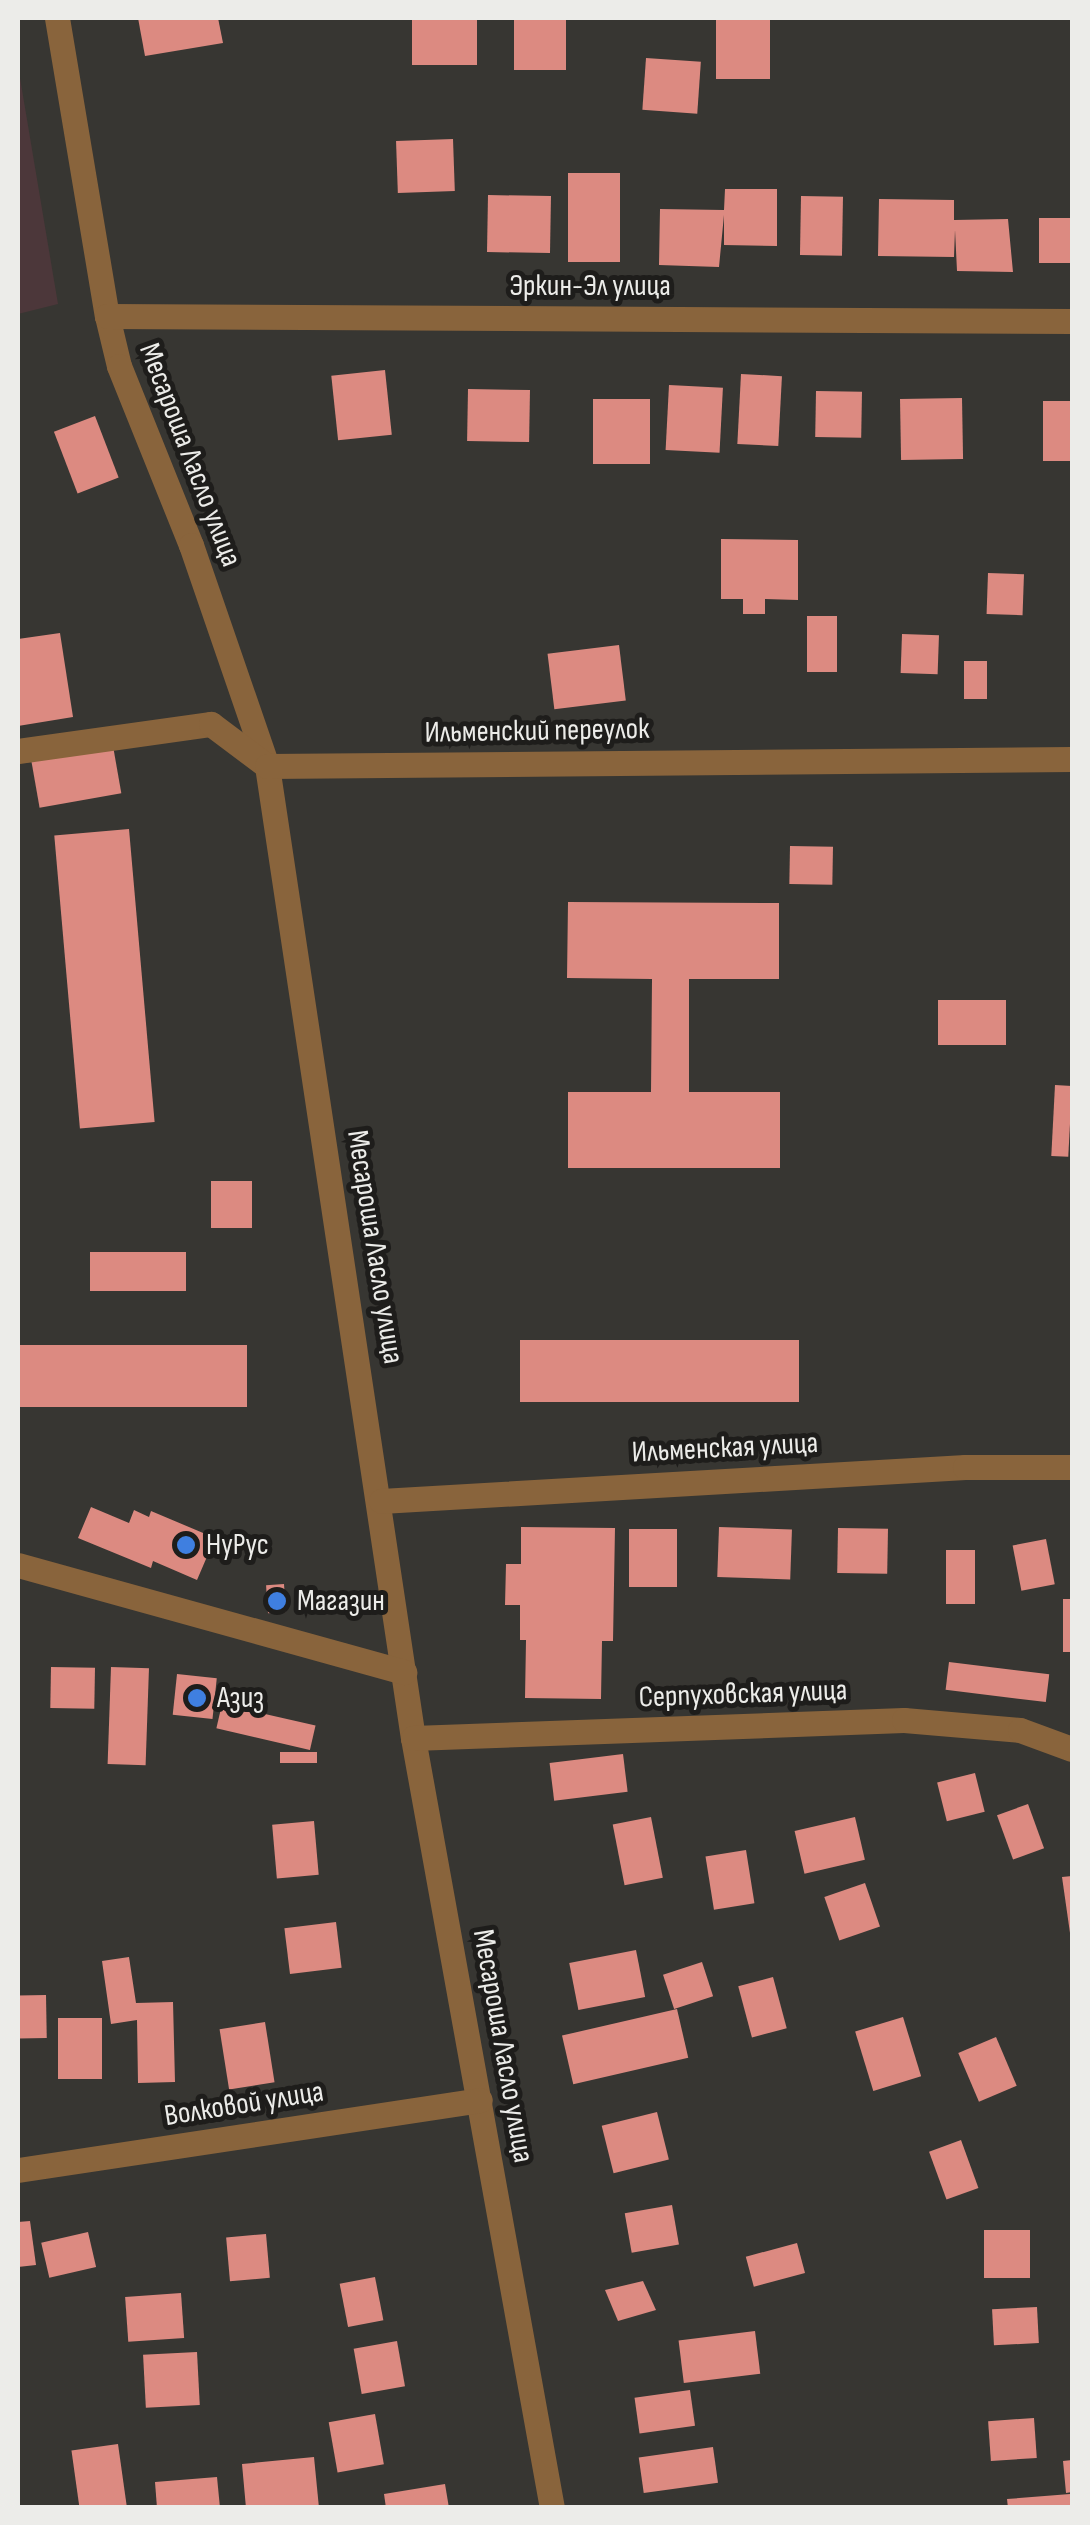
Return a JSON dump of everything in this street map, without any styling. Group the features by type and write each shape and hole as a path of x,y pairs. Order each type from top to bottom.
{"street":[{"name":"Месароша Ласло улица","path":"57,18 106,316 119,366 191,545 267,766 381,1500 413,1738 552,2508"},
{"name":"Эркин-Эл улица","path":"106,316 1072,321"},
{"path":"18,751 210,724 267,766"},
{"name":"Ильменский переулок","path":"267,766 1072,759"},
{"name":"Ильменская улица","path":"381,1500 964,1467 1072,1467"},
{"path":"18,1565 404,1672"},
{"name":"Серпуховская улица","path":"413,1738 904,1720 1020,1730 1072,1749"},
{"name":"Волковой улица","path":"18,2170 480,2100"}],"shaded area":[{"path":"18,66 58,304 18,314"}],"building":[{"path":"138,18 218,18 223,43 145,56"},
{"path":"412,18 477,18 477,65 412,65"},
{"path":"514,18 566,18 566,70 514,70"},
{"path":"716,18 770,18 770,79 716,79"},
{"path":"646,58 701,62 697,114 642,110"},
{"path":"453,139 455,191 398,193 396,141"},
{"path":"568,173 620,173 620,262 568,262"},
{"path":"725,189 777,189 777,246 724,245 724,215 719,267 659,265 660,209 724,210"},
{"path":"488,195 551,196 550,253 487,252"},
{"path":"801,196 843,197 842,256 800,255"},
{"path":"879,199 954,200 954,220 1008,219 1013,272 957,271 955,230 954,257 878,256"},
{"path":"1039,218 1072,218 1072,263 1039,263"},
{"path":"385,370 392,435 338,440 331,376"},
{"path":"741,374 782,376 778,446 737,444"},
{"path":"669,385 723,388 720,453 666,450"},
{"path":"468,389 530,390 529,442 467,441"},
{"path":"816,391 862,392 861,438 815,437"},
{"path":"962,398 963,459 901,460 900,399"},
{"path":"593,399 650,399 650,464 593,464"},
{"path":"1043,401 1072,401 1072,461 1043,461"},
{"path":"95,416 119,478 78,493 54,432"},
{"path":"721,539 798,540 798,600 765,599 765,614 743,614 743,599 721,599"},
{"path":"988,573 1024,574 1023,615 987,614"},
{"path":"807,616 837,616 837,672 807,672"},
{"path":"60,633 73,717 18,726 18,639"},
{"path":"902,634 939,635 938,674 901,673"},
{"path":"619,645 626,701 554,709 548,654"},
{"path":"964,661 987,661 987,699 964,699"},
{"path":"113,746 121,793 40,808 31,760"},
{"path":"129,829 155,1122 80,1128 54,836"},
{"path":"790,846 833,847 832,885 789,884"},
{"path":"568,902 779,903 779,979 689,979 689,1092 780,1092 780,1168 568,1168 568,1092 651,1092 652,979 567,978"},
{"path":"938,1000 1006,1000 1006,1045 938,1045"},
{"path":"1055,1085 1072,1086 1068,1157 1051,1156"},
{"path":"211,1181 252,1181 252,1228 211,1228"},
{"path":"90,1252 186,1252 186,1291 90,1291"},
{"path":"520,1340 799,1340 799,1402 520,1402"},
{"path":"18,1345 247,1345 247,1407 18,1407"},
{"path":"91,1507 129,1523 134,1510 149,1517 151,1511 215,1538 197,1580 153,1561 151,1568 78,1538"},
{"path":"521,1527 615,1528 613,1641 602,1641 601,1699 525,1698 526,1640 520,1640 520,1605 505,1605 506,1564 521,1564"},
{"path":"719,1527 792,1530 790,1580 717,1577"},
{"path":"838,1528 888,1529 887,1574 837,1573"},
{"path":"629,1529 677,1529 677,1587 629,1587"},
{"path":"1046,1539 1055,1584 1021,1591 1013,1545"},
{"path":"946,1550 975,1550 975,1604 946,1604"},
{"path":"284,1584 286,1612 268,1613 266,1585"},
{"path":"1063,1599 1072,1599 1072,1652 1063,1652"},
{"path":"949,1662 1049,1674 1046,1702 946,1690"},
{"path":"51,1667 95,1668 94,1709 50,1708"},
{"path":"111,1667 149,1668 146,1765 108,1764"},
{"path":"177,1674 217,1678 212,1719 173,1715"},
{"path":"222,1704 316,1726 310,1750 216,1728"},
{"path":"280,1752 317,1752 317,1763 280,1763"},
{"path":"623,1754 628,1792 554,1801 550,1763"},
{"path":"975,1773 985,1812 947,1821 937,1782"},
{"path":"1028,1804 1044,1848 1013,1859 997,1815"},
{"path":"651,1817 663,1878 625,1885 613,1824"},
{"path":"855,1817 865,1860 804,1874 795,1831"},
{"path":"314,1821 319,1875 277,1878 272,1825"},
{"path":"746,1850 754,1903 714,1910 706,1856"},
{"path":"1072,1876 1072,1932 1070,1933 1062,1877"},
{"path":"865,1883 880,1926 839,1940 824,1897"},
{"path":"336,1922 342,1968 290,1974 284,1928"},
{"path":"636,1950 645,1997 578,2010 569,1963"},
{"path":"129,1957 136,2003 173,2002 175,2082 138,2083 137,2020 111,2024 102,1961"},
{"path":"702,1962 713,1996 674,2009 663,1975"},
{"path":"773,1977 787,2028 752,2038 738,1986"},
{"path":"18,1995 46,1995 47,2038 19,2038"},
{"path":"677,2009 688,2058 573,2084 562,2036"},
{"path":"903,2017 921,2076 873,2091 855,2032"},
{"path":"58,2018 102,2018 102,2079 58,2079"},
{"path":"265,2022 275,2082 229,2089 220,2029"},
{"path":"996,2037 1017,2086 979,2102 958,2053"},
{"path":"657,2112 669,2160 614,2173 602,2126"},
{"path":"961,2140 978,2188 946,2200 929,2152"},
{"path":"672,2205 679,2244 632,2253 625,2213"},
{"path":"30,2221 36,2265 18,2267 18,2222"},
{"path":"984,2230 1030,2230 1030,2278 984,2278"},
{"path":"88,2232 96,2267 49,2278 41,2243"},
{"path":"266,2234 270,2278 230,2281 226,2237"},
{"path":"797,2243 805,2273 754,2287 746,2257"},
{"path":"375,2277 383,2320 348,2327 340,2284"},
{"path":"643,2281 656,2310 618,2321 605,2290"},
{"path":"181,2293 184,2338 128,2342 125,2297"},
{"path":"1037,2307 1039,2343 994,2345 992,2309"},
{"path":"755,2331 760,2374 684,2383 679,2340"},
{"path":"397,2341 405,2386 362,2394 354,2349"},
{"path":"197,2352 200,2405 146,2408 143,2355"},
{"path":"690,2390 695,2426 640,2433 635,2398"},
{"path":"375,2414 384,2464 338,2472 329,2422"},
{"path":"1034,2418 1037,2458 991,2461 988,2421"},
{"path":"118,2444 127,2508 80,2508 71,2451"},
{"path":"713,2447 718,2483 644,2493 639,2457"},
{"path":"314,2457 319,2508 246,2508 242,2464"},
{"path":"1072,2460 1072,2492 1066,2493 1063,2461"},
{"path":"217,2477 220,2508 157,2508 155,2482"},
{"path":"445,2484 449,2508 386,2508 384,2494"},
{"path":"1070,2494 1071,2508 1008,2508 1007,2499"}],"place":[{"name":"НуРус","path":"186,1545"},
{"name":"Магазин","path":"277,1601"},
{"name":"Азиз","path":"197,1698"}]}
